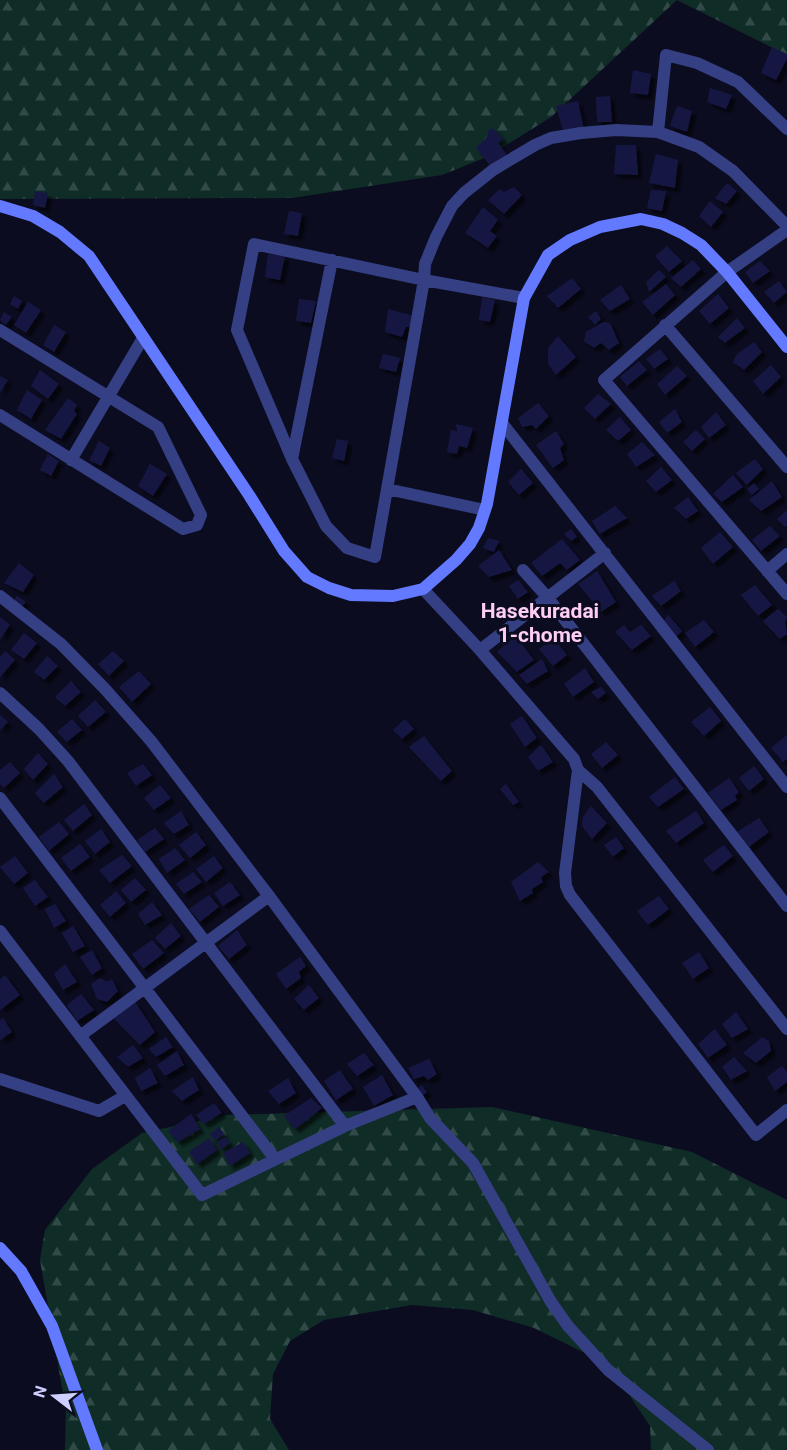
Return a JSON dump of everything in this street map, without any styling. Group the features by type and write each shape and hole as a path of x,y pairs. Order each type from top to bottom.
{"street":[{"path":"658,132 666,55 697,63 738,81 787,129"},
{"path":"524,298 424,280 254,244 237,330 292,459 332,534 347,548 375,557 424,280 425,264 452,206 464,193 493,170 551,138 616,130 658,132 699,147 733,171 787,228 727,272 604,380 787,594"},
{"path":"0,206 33,216 60,232 88,256 249,495 284,551 307,577 329,588 351,595 393,596 423,589 456,560 470,544 485,510 524,298 548,255 570,240 600,227 641,219 663,224 682,233 701,245 727,272 787,347"},
{"path":"292,459 333,260"},
{"path":"665,325 787,467"},
{"path":"0,330 158,427 201,515 197,525 183,529 0,416"},
{"path":"71,460 143,338"},
{"path":"502,423 787,787"},
{"path":"387,489 485,510"},
{"path":"480,650 605,554"},
{"path":"767,571 787,554"},
{"path":"523,570 548,598 787,906"},
{"path":"423,589 480,650 574,759 578,770 566,873 566,886 570,896 756,1135 787,1110"},
{"path":"0,596 61,644 151,741 269,896 417,1097 430,1118 473,1163 550,1302 568,1326 608,1370 708,1450"},
{"path":"0,693 39,729 68,761 345,1126"},
{"path":"578,770 597,787 787,1029"},
{"path":"0,798 275,1159"},
{"path":"80,1036 269,896"},
{"path":"0,931 202,1195 345,1126 417,1097"},
{"path":"0,1079 99,1111 125,1096"},
{"path":"0,1248 21,1271 52,1326 97,1450"}],"green space":[{"path":"0,0 677,0 551,117 487,157 442,175 292,198 0,199"},
{"path":"677,0 787,0 787,55"},
{"path":"492,1107 692,1152 787,1200 787,1450 651,1450 650,1426 624,1387 591,1356 534,1328 473,1310 412,1305 324,1320 290,1341 273,1374 270,1419 289,1450 65,1450 66,1411 40,1260 45,1230 92,1169 142,1133 227,1115"}],"building":[{"path":"772,47 787,54 787,59 776,80 761,73"},
{"path":"633,70 651,74 648,95 630,93"},
{"path":"710,88 732,95 726,109 707,102"},
{"path":"610,96 612,122 597,122 596,97"},
{"path":"578,101 584,129 564,134 556,106"},
{"path":"677,106 692,111 687,132 670,126"},
{"path":"493,128 503,139 498,143 508,156 491,167 476,148 488,136 488,131"},
{"path":"616,145 636,145 638,175 614,174"},
{"path":"656,154 678,160 675,188 649,183"},
{"path":"727,183 737,191 726,204 715,198"},
{"path":"514,187 522,195 504,214 488,200 500,189 504,192"},
{"path":"651,190 666,191 662,211 647,208"},
{"path":"35,191 48,193 45,208 33,205"},
{"path":"710,201 723,212 711,227 699,216"},
{"path":"483,207 498,220 490,231 497,236 488,248 465,233"},
{"path":"289,211 302,213 298,236 284,234"},
{"path":"667,246 682,261 669,272 655,256"},
{"path":"268,254 285,256 280,280 265,277"},
{"path":"693,260 701,269 681,287 671,278"},
{"path":"760,261 770,271 753,283 745,272"},
{"path":"659,270 666,277 649,292 646,282"},
{"path":"572,278 581,289 558,308 547,296"},
{"path":"779,281 787,292 774,303 764,292"},
{"path":"666,284 675,295 653,315 642,302"},
{"path":"621,285 630,299 610,311 600,300"},
{"path":"718,294 729,308 710,324 699,311"},
{"path":"14,296 22,301 18,309 10,304"},
{"path":"482,297 495,300 490,322 479,320"},
{"path":"299,299 316,301 311,323 296,321"},
{"path":"28,302 41,310 26,333 14,325"},
{"path":"388,309 414,316 412,327 406,327 402,337 385,332"},
{"path":"596,311 601,319 595,325 588,317"},
{"path":"4,312 12,317 6,325 0,320"},
{"path":"737,318 745,328 725,343 718,337"},
{"path":"603,322 610,323 619,343 609,350 601,343 594,348 584,341 586,332"},
{"path":"54,325 66,332 54,352 43,345"},
{"path":"558,336 576,357 556,375 548,364 548,348"},
{"path":"754,342 762,352 744,370 733,362 737,354"},
{"path":"660,349 668,359 654,369 646,359"},
{"path":"383,354 400,358 396,372 379,368"},
{"path":"639,361 647,370 627,386 620,377"},
{"path":"771,365 781,377 763,394 753,381"},
{"path":"677,366 687,376 665,395 657,384"},
{"path":"40,370 59,384 48,399 31,386"},
{"path":"0,376 8,380 0,393"},
{"path":"27,390 42,400 31,419 17,410"},
{"path":"598,394 611,404 595,419 584,408"},
{"path":"68,398 77,405 74,411 77,414 61,439 45,430"},
{"path":"538,403 549,416 536,429 532,425 522,427 518,418"},
{"path":"675,409 682,422 667,433 659,422"},
{"path":"716,412 726,425 709,438 701,427"},
{"path":"620,417 631,430 618,441 606,430"},
{"path":"456,424 473,428 467,448 459,446 457,454 447,452 451,430 457,431"},
{"path":"696,430 705,439 692,451 683,442"},
{"path":"556,431 564,444 560,448 564,460 553,468 536,445"},
{"path":"337,439 348,441 344,461 332,458"},
{"path":"99,441 110,448 101,466 89,460"},
{"path":"642,442 655,455 636,467 627,454"},
{"path":"48,454 59,461 51,476 40,470"},
{"path":"755,459 763,469 747,485 736,473"},
{"path":"150,464 167,474 153,496 138,486"},
{"path":"661,467 672,480 656,492 646,481"},
{"path":"521,469 533,483 519,495 508,482"},
{"path":"733,475 743,487 722,502 713,494"},
{"path":"772,481 782,497 761,511 749,500"},
{"path":"754,483 759,489 752,495 747,489"},
{"path":"688,497 698,511 686,519 674,508"},
{"path":"615,506 627,518 600,534 592,521"},
{"path":"787,510 787,526 785,527 777,519"},
{"path":"770,526 780,536 761,551 752,540"},
{"path":"571,529 577,537 571,541 564,534"},
{"path":"720,532 733,547 713,564 701,548"},
{"path":"488,538 499,541 494,552 483,548"},
{"path":"562,539 580,560 567,570 560,563 542,576 531,563"},
{"path":"499,550 512,570 489,577 478,566"},
{"path":"19,563 34,575 23,592 4,583"},
{"path":"597,571 616,602 601,612 578,584"},
{"path":"518,580 528,592 518,599 509,586"},
{"path":"674,581 681,591 661,606 652,596"},
{"path":"755,585 772,605 758,616 741,595"},
{"path":"17,596 26,602 20,609 13,602"},
{"path":"778,609 787,617 785,623 787,634 780,639 763,621"},
{"path":"668,615 682,631 675,638 663,622"},
{"path":"0,617 10,625 0,639"},
{"path":"704,620 714,632 695,647 685,633"},
{"path":"624,625 630,632 641,625 651,636 632,650 615,632"},
{"path":"24,633 37,643 24,659 11,650"},
{"path":"516,636 534,660 517,672 497,652"},
{"path":"554,638 567,655 553,666 539,649"},
{"path":"5,651 15,660 0,677 0,657"},
{"path":"113,651 124,661 109,676 98,664"},
{"path":"47,656 58,666 44,680 34,672"},
{"path":"542,659 548,671 527,684 519,675"},
{"path":"585,668 594,682 573,697 564,684"},
{"path":"139,671 151,684 132,702 119,687"},
{"path":"71,681 81,692 65,706 55,697"},
{"path":"601,687 606,693 598,699 591,692"},
{"path":"95,700 106,712 88,727 78,716"},
{"path":"710,707 721,721 704,736 691,722"},
{"path":"0,715 8,722 0,730"},
{"path":"522,716 537,738 525,747 510,724"},
{"path":"72,719 82,730 67,742 57,732"},
{"path":"405,719 414,729 402,739 393,730"},
{"path":"787,735 787,759 783,762 771,748"},
{"path":"424,736 452,771 441,781 409,747"},
{"path":"606,742 618,755 602,768 591,754"},
{"path":"541,745 553,762 538,771 528,757"},
{"path":"38,753 48,764 33,780 24,769"},
{"path":"10,762 20,773 4,788 0,784 0,770"},
{"path":"143,764 152,775 136,786 127,773"},
{"path":"754,766 764,779 749,791 739,778"},
{"path":"54,774 63,787 44,803 35,793"},
{"path":"675,777 684,789 658,807 649,797"},
{"path":"729,778 739,792 735,796 737,800 721,810 708,793"},
{"path":"506,784 519,802 513,805 500,789"},
{"path":"160,785 171,798 154,810 144,798"},
{"path":"84,804 92,815 73,831 64,820"},
{"path":"591,806 607,823 592,839 582,826 583,817"},
{"path":"181,811 189,825 174,834 164,823"},
{"path":"696,811 704,823 676,843 666,831"},
{"path":"759,818 769,832 749,847 737,832"},
{"path":"59,822 69,834 49,851 39,837"},
{"path":"155,828 164,839 145,852 137,840"},
{"path":"101,829 110,842 95,854 85,841"},
{"path":"196,832 206,845 190,858 179,845"},
{"path":"616,837 624,848 613,857 604,845"},
{"path":"80,844 90,857 71,871 61,858"},
{"path":"724,845 733,856 713,872 703,860"},
{"path":"175,848 185,860 167,873 159,859"},
{"path":"122,855 132,866 110,883 99,870"},
{"path":"15,856 28,873 14,884 0,867"},
{"path":"214,856 223,868 206,882 196,869"},
{"path":"538,862 549,872 541,877 543,882 532,889 533,893 520,901 511,882"},
{"path":"193,872 202,882 184,894 176,884"},
{"path":"135,878 146,890 131,902 121,890"},
{"path":"35,880 48,897 35,906 23,888"},
{"path":"230,882 240,895 223,906 214,893"},
{"path":"116,891 126,903 110,917 100,905"},
{"path":"209,895 219,907 200,922 189,909"},
{"path":"659,896 669,909 648,925 637,911"},
{"path":"152,902 162,915 145,925 138,914"},
{"path":"55,904 66,921 54,928 45,909"},
{"path":"171,923 181,936 165,949 155,938"},
{"path":"73,926 85,946 73,952 62,933"},
{"path":"237,930 247,945 229,959 218,946"},
{"path":"152,940 164,953 143,969 132,954"},
{"path":"92,950 102,968 92,975 80,957"},
{"path":"699,952 709,968 693,979 682,963"},
{"path":"300,957 306,966 299,972 301,978 286,989 276,974"},
{"path":"65,964 77,982 63,990 54,974"},
{"path":"5,975 20,995 0,1010 0,979"},
{"path":"100,978 107,982 112,979 118,991 107,1002 97,999 91,984"},
{"path":"309,985 319,998 304,1010 294,999"},
{"path":"81,994 94,1010 77,1021 67,1005"},
{"path":"135,1002 155,1032 140,1045 113,1018"},
{"path":"736,1012 748,1029 732,1038 722,1024"},
{"path":"3,1018 12,1032 0,1040 0,1020"},
{"path":"715,1029 727,1045 708,1058 698,1044"},
{"path":"166,1037 173,1047 156,1057 149,1049"},
{"path":"762,1037 769,1041 771,1051 756,1063 743,1053"},
{"path":"133,1045 143,1058 128,1067 117,1057"},
{"path":"177,1051 184,1065 165,1076 157,1065"},
{"path":"364,1053 374,1065 357,1076 347,1064"},
{"path":"734,1057 747,1071 731,1080 722,1067"},
{"path":"429,1059 437,1074 428,1080 424,1076 414,1079 408,1068"},
{"path":"782,1066 787,1072 787,1082 775,1091 767,1077"},
{"path":"150,1068 158,1083 141,1091 135,1078"},
{"path":"340,1070 353,1089 336,1100 324,1081"},
{"path":"382,1075 393,1095 374,1106 363,1087"},
{"path":"193,1077 199,1090 182,1101 172,1091"},
{"path":"288,1078 296,1093 279,1104 268,1091"},
{"path":"422,1085 427,1093 420,1096 416,1090"},
{"path":"311,1098 322,1108 295,1129 284,1116"},
{"path":"214,1103 222,1113 204,1124 196,1115"},
{"path":"191,1114 200,1129 178,1142 168,1131"},
{"path":"219,1127 224,1134 215,1141 210,1134"},
{"path":"225,1137 230,1143 221,1150 217,1142"},
{"path":"209,1138 217,1150 197,1164 189,1152"},
{"path":"243,1142 250,1153 230,1166 223,1153"}],"district":[{"name":"Hasekuradai 1-chome","path":"540,623"}]}
